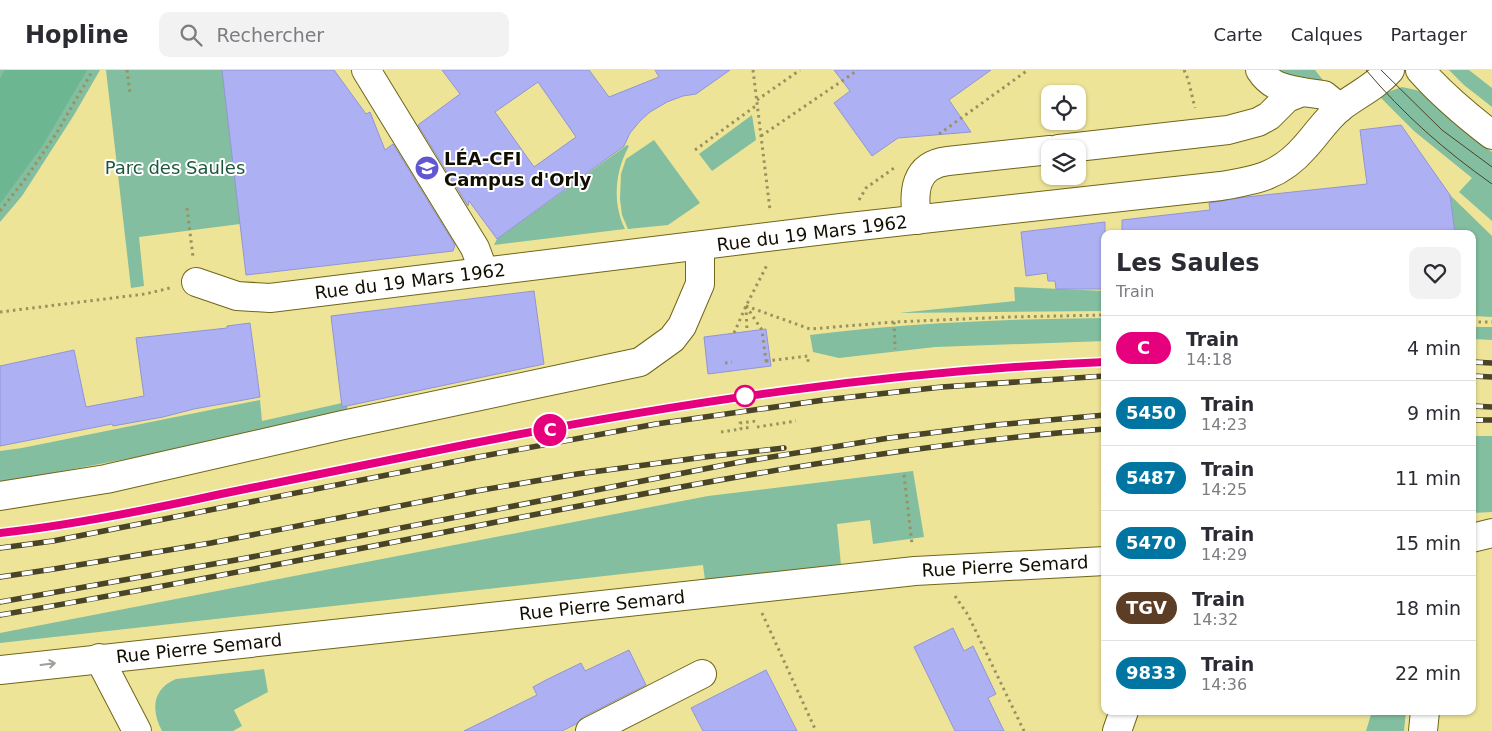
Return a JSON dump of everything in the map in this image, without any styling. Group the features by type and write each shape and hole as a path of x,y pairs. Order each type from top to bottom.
{"street":[{"path":"366,70 475,248 484,272"},
{"path":"1260,70 1267,80 1275,85 1324,95 1340,108"},
{"name":"Rue du 19 Mars 1962","path":"196,282 237,296 270,298 1250,181 1270,175 1287,165 1340,108 1377,83 1390,70"},
{"path":"1420,70 1459,110 1492,135"},
{"path":"1086,146 1228,130 1258,122 1269,116 1287,98 1302,92"},
{"path":"917,220 914,196 916,188 921,175 932,165 940,162 1041,151"},
{"path":"0,496 106,479 353,423 640,362 672,339 682,326 700,284 698,246"},
{"path":"1476,537 1492,533"},
{"path":"1476,551 1492,555"},
{"name":"Rue Pierre Semard","path":"0,670 915,571 1101,561"},
{"name":"Rue Pierre Semard","path":"99,658 137,731"},
{"path":"590,731 702,674"},
{"path":"1117,731 1123,715"},
{"path":"1423,731 1425,715"}],"path":[{"path":"0,210 26,178 56,134 93,70"},
{"path":"127,70 130,93"},
{"path":"753,70 771,217"},
{"path":"757,100 800,70"},
{"path":"761,136 858,70"},
{"path":"1184,70 1194,97 1200,133"},
{"path":"695,150 757,105"},
{"path":"187,208 196,282"},
{"path":"734,334 769,261"},
{"path":"0,312 146,294"},
{"path":"746,306 810,329 894,322 1009,316 1101,315"},
{"path":"746,306 747,332"},
{"path":"746,306 762,330 764,361 808,356 808,362"},
{"path":"894,322 895,349"},
{"path":"1476,322 1492,322"},
{"path":"725,363 732,362"},
{"path":"721,432 741,429 740,424 756,421"},
{"path":"746,428 796,421"},
{"path":"904,475 913,552"},
{"path":"761,587 762,615 816,731"},
{"path":"953,594 968,615 1024,731"}],"green space":[{"name":"Parc des Saules","path":"0,70 100,70 74,115 22,196 0,222"},
{"name":"Parc des Saules","path":"5,70 87,70 43,145 0,204 0,78"},
{"name":"Parc des Saules","path":"106,70 222,70 240,224 139,237 144,286 131,288"},
{"path":"1268,70 1315,70 1330,89"},
{"path":"1449,70 1469,70 1492,88 1492,107 1464,85"},
{"path":"1402,87 1421,92 1456,125 1492,152 1492,221 1459,192 1472,178 1414,131 1380,97 1385,93"},
{"path":"752,115 756,140 712,171 699,154"},
{"path":"654,140 700,203 668,225 628,229 622,215 620,199 621,174 626,159"},
{"path":"627,145 629,146 618,176 617,187 618,209 625,229 494,245 497,239"},
{"path":"1450,195 1492,236 1492,317 1476,316 1476,230 1454,230"},
{"path":"1014,287 1101,291 1101,311 899,313 1015,301"},
{"path":"1101,318 1101,341 935,347 839,358 813,352 810,335 884,327 1031,319"},
{"path":"1476,327 1492,327 1492,340 1476,339"},
{"path":"260,400 262,421 342,403 347,406 348,411 189,447 0,483 0,451"},
{"path":"1476,436 1492,436 1492,512 1476,513"},
{"path":"913,471 924,537 873,544 870,520 837,524 841,565 705,580 703,565 0,643 0,633 708,496"},
{"path":"264,669 268,692 234,710 242,726 233,731 162,731 155,708 158,694 168,683 176,679"},
{"path":"1371,715 1406,715 1404,731 1366,731"}],"building":[{"path":"222,70 334,70 366,114 370,112 385,150 393,144 455,245 453,251 246,275"},
{"path":"442,70 589,70 609,97 659,77 655,70 730,70 696,94 683,96 667,102 650,112 630,133 624,146 497,239 469,201 468,206 418,125 460,94","holes":["538,82 576,137 534,167 495,112"]},
{"path":"834,70 991,70 949,100 971,132 898,138 872,156 834,103 850,91"},
{"path":"1401,125 1450,195 1454,230 1122,230 1122,220 1210,210 1209,203 1246,197 1367,184 1360,130"},
{"path":"1105,222 1105,230 1101,230 1101,289 1056,289 1055,281 1048,281 1047,273 1026,276 1021,232"},
{"path":"534,291 544,364 342,407 331,316"},
{"path":"250,323 260,397 194,409 163,417 113,426 112,424 0,446 0,366 74,350 86,407 144,396 136,338 227,328 227,326"},
{"path":"766,329 771,366 708,374 704,337"},
{"path":"953,628 964,651 973,646 996,694 988,698 1004,731 955,731 914,647"},
{"path":"629,650 646,685 583,717 576,724 562,731 464,731 537,695 533,687 546,680 581,663 585,671"},
{"path":"766,670 797,731 703,731 691,708"}],"tram line":[{"path":"1366,70 1425,131 1492,184"},
{"path":"1381,70 1442,130 1492,167"}],"railway":[{"path":"0,533 106,518 464,445 703,403 863,381 1024,366 1101,362"},
{"path":"1476,362 1492,363"},
{"path":"0,548 53,541 478,457 656,424 824,400 942,387 1101,376"},
{"path":"1476,376 1492,377"},
{"path":"1476,406 1492,407"},
{"path":"0,602 236,560 740,462 889,438 995,425 1101,415"},
{"path":"1476,420 1492,420"},
{"path":"0,615 789,468 947,445 1101,429"},
{"path":"0,577 211,543 476,491 577,474 784,448"}],"train":[{"name":"C","path":"0,533 47,528 150,509 467,445 742,396 908,375 1101,362"}],"place":[{"name":"LÉA-CFI Campus d'Orly","path":"427,168"}]}
